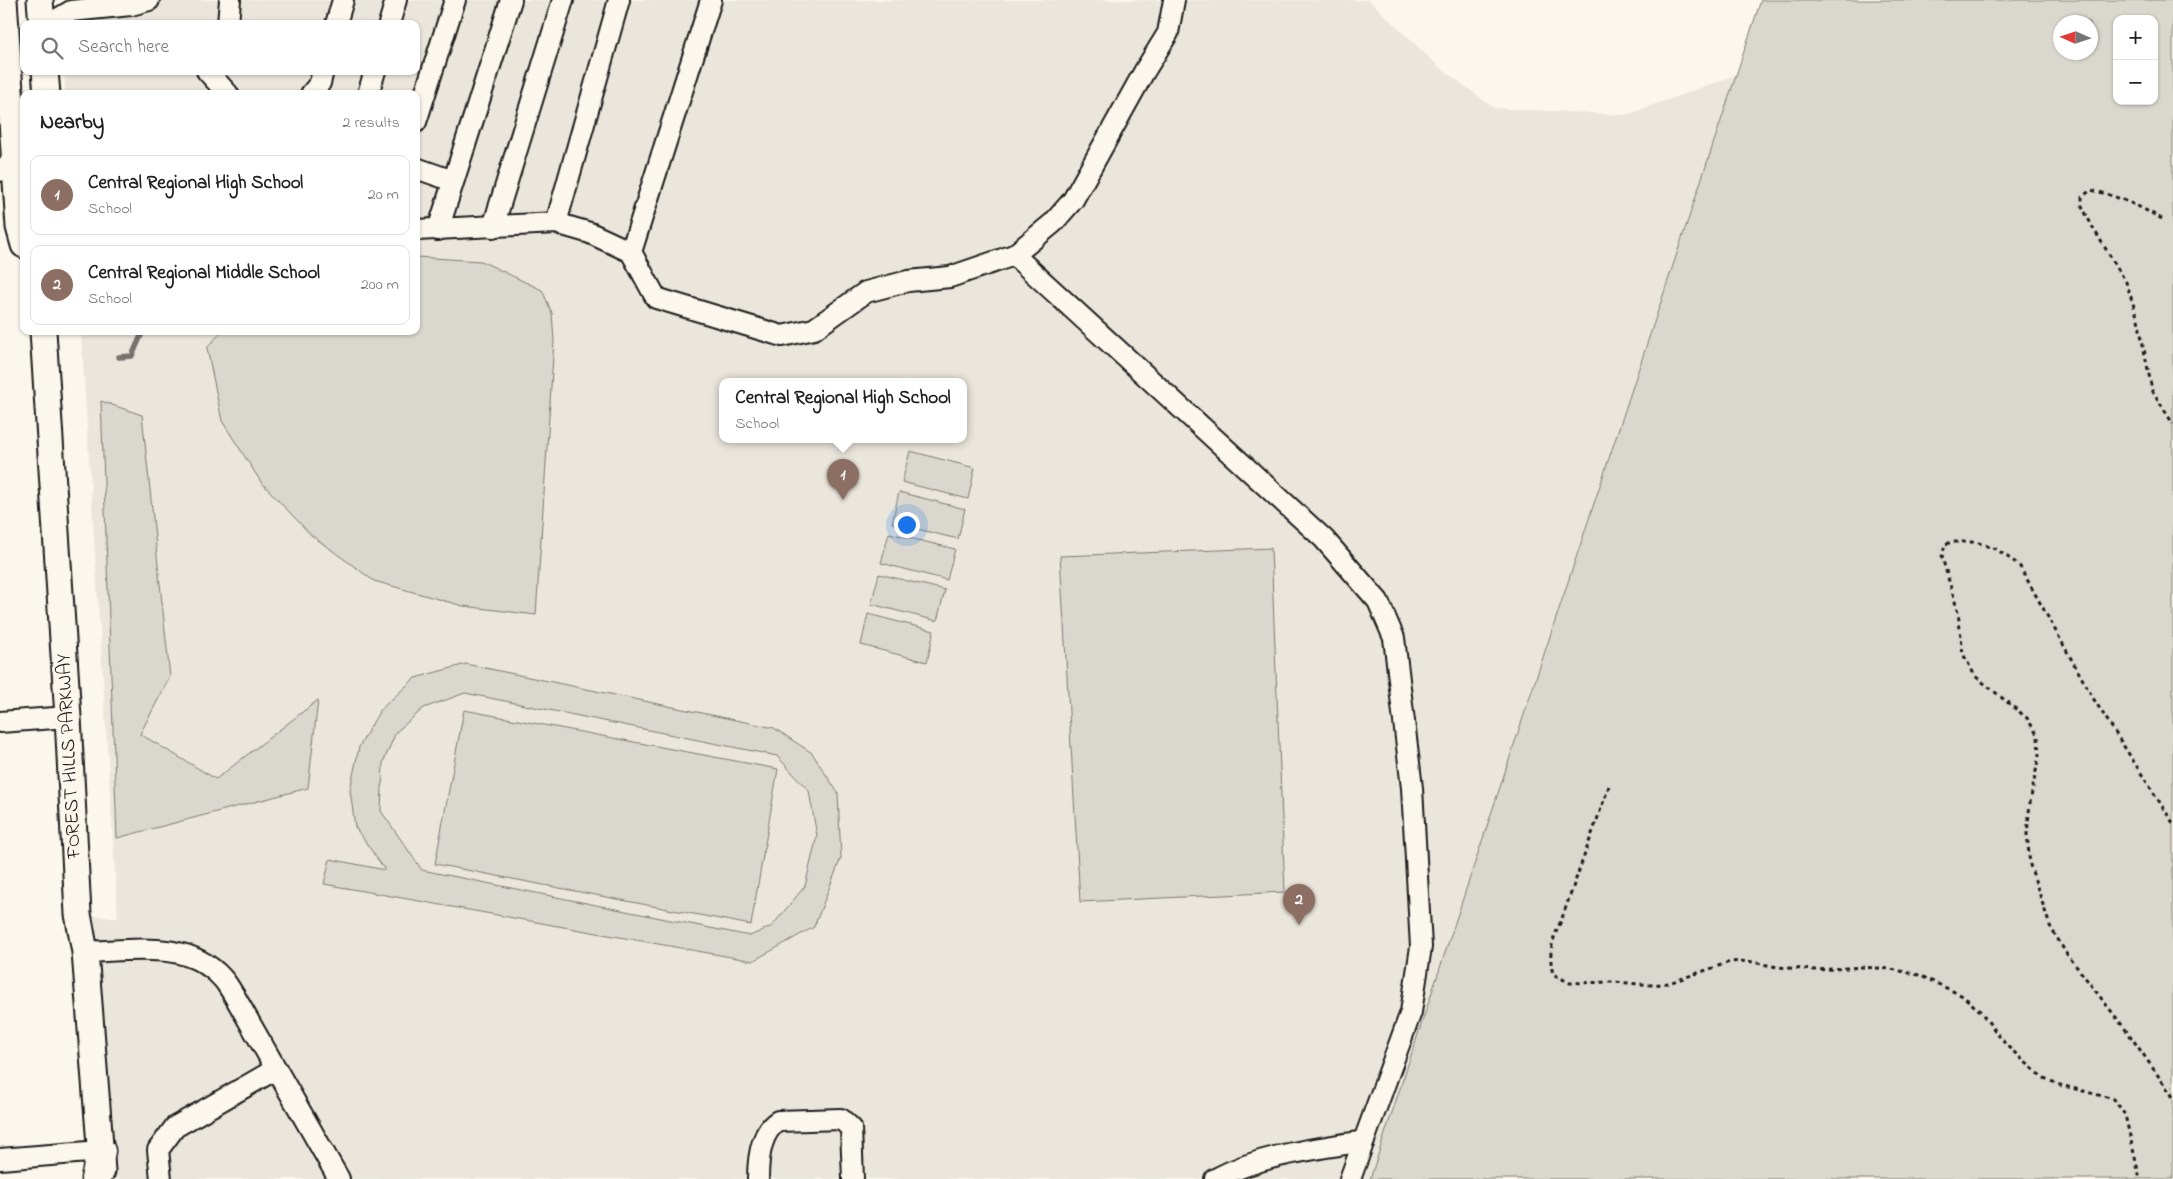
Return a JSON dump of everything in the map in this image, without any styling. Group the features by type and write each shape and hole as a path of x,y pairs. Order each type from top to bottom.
{"highway":[{"path":"95,1179 101,1151"}],"main road":[{"path":"4,0 10,29 7,165 9,193 20,230"},
{"path":"40,0 42,20"},
{"path":"45,75 47,90"},
{"name":"FOREST HILLS PARKWAY","path":"43,335 68,717 78,914 85,952 102,1179"}],"street":[{"path":"56,20 71,12 131,5 148,0"},
{"path":"228,20 230,0"},
{"path":"337,20 343,0"},
{"path":"390,20 396,0"},
{"path":"420,109 455,0"},
{"path":"438,230 511,0"},
{"path":"493,227 563,0"},
{"path":"556,223 619,0"},
{"path":"631,252 711,0"},
{"path":"420,230 556,223 590,233 631,252 656,298 782,336 814,329 866,292 908,281 950,277 1014,255 1053,223 1074,200 1144,72 1168,33 1174,0"},
{"path":"211,75 225,90"},
{"path":"228,75 229,90"},
{"path":"314,90 320,82 322,75"},
{"path":"369,90 374,75"},
{"path":"420,169 453,181"},
{"path":"1014,255 1324,539 1378,601 1394,638 1412,788 1421,947 1411,1012 1350,1179"},
{"path":"0,722 68,717"},
{"path":"85,952 156,949 181,952 201,961 222,977 339,1179"},
{"path":"160,1179 158,1150 175,1127 276,1069"},
{"path":"758,1179 762,1146 769,1126 778,1121 841,1119 851,1128 853,1179"},
{"path":"1215,1179 1249,1165 1295,1152 1364,1141"},
{"path":"0,1159 101,1151"}],"path":[{"path":"2162,219 2134,203 2111,194 2092,190 2082,197 2082,206 2093,228 2126,282 2138,319 2152,390 2173,424"},
{"path":"2173,823 2093,698 2019,565 1996,548 1976,542 1945,544 1942,557 1958,612 1964,654 1975,676 2027,718 2038,736 2039,755 2030,803 2027,834 2030,866 2050,926 2066,953 2129,1034 2173,1097"},
{"path":"1609,786 1561,921 1551,942 1549,960 1553,974 1570,983 1614,982 1654,985 1670,983 1730,962 1748,961 1777,967 1815,970 1862,967 1891,969 1919,976 1963,996 1980,1011 2006,1045 2042,1076 2060,1085 2114,1098 2125,1115 2140,1179"}],"shaded area":[{"path":"66,0 1369,0 1439,67 1494,108 1626,115 1736,75 1370,1179 102,1179 78,914 118,918 81,335 420,335 420,90 65,90 64,75 420,75 420,20 68,20"},
{"path":"1761,0 2173,0 2173,1179 1370,1179"},
{"path":"420,257 481,261 542,290 552,313 554,341 536,615 463,606 374,581 311,535 261,482 222,421 207,348 218,335 420,335"},
{"path":"101,401 142,415 170,677 140,734 216,779 318,700 308,788 117,838"},
{"path":"910,451 975,468 968,499 902,482"},
{"path":"899,492 965,509 958,539 892,523"},
{"path":"889,533 955,549 947,580 881,563"},
{"path":"1271,548 1285,892 1080,902 1060,556"},
{"path":"879,574 945,590 937,621 871,604"},
{"path":"868,614 934,631 927,662 861,645"},
{"path":"466,664 774,728 812,753 838,793 841,858 814,927 753,961 324,884 330,859 385,870 355,827 350,790 359,747 380,710 415,678","holes":["465,693 777,756 809,791 817,836 805,886 772,926 750,936 422,870 381,811 383,763 396,732 424,708"]},
{"path":"464,710 778,769 751,925 435,864"}],"waterway":[{"path":"119,357 132,356 141,335"}],"place":[{"name":"Central Regional High School","path":"843,500"},
{"name":"Central Regional Middle School","path":"1299,925"}]}
